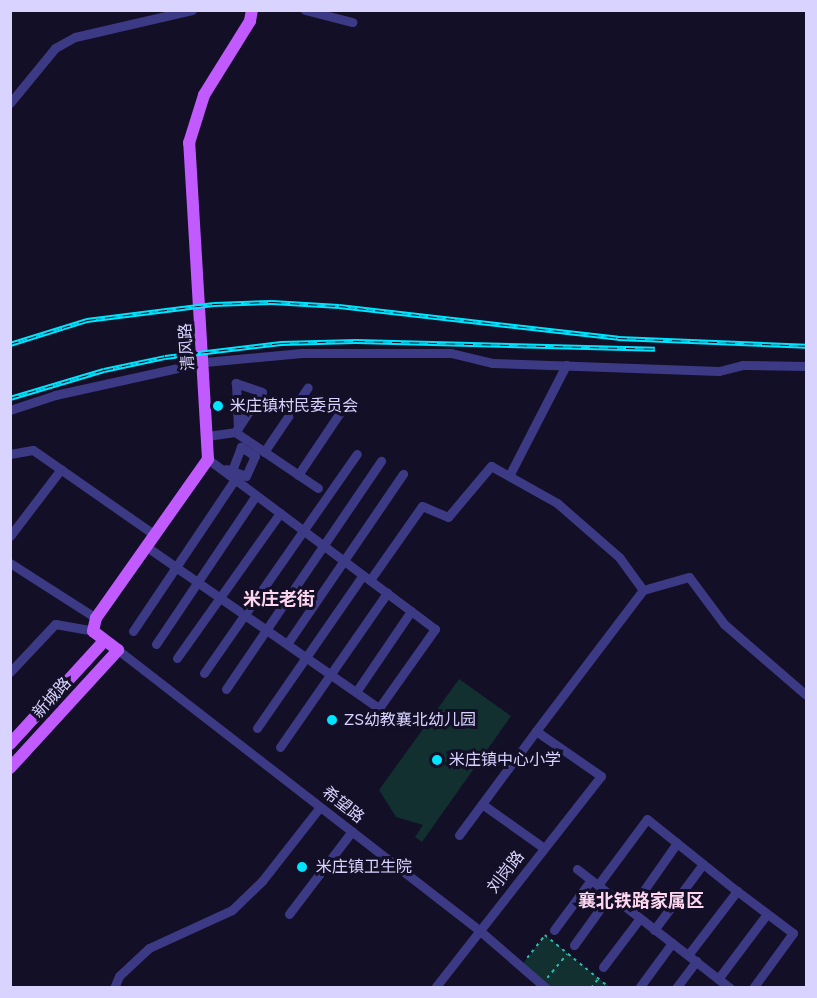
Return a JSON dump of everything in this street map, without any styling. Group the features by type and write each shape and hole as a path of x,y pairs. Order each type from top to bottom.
{"main road":[{"name":"清风路","path":"213,463 207,436 205,362 189,142 204,95 250,21 252,10"},
{"path":"117,650 104,641 95,625 155,535 213,463"},
{"name":"新城路","path":"10,744 104,641"},
{"name":"新城路","path":"10,768 117,650"}],"street":[{"path":"10,103 55,48 75,37 192,10"},
{"path":"305,10 352,22"},
{"path":"10,410 55,395 205,362 341,351 451,353 492,363 719,370 743,365 807,366"},
{"path":"509,476 566,365"},
{"path":"207,436 236,430 262,392 236,383 236,430"},
{"path":"264,452 308,387"},
{"path":"298,475 345,405"},
{"path":"236,430 318,488"},
{"path":"10,454 33,450 155,535"},
{"path":"204,673 357,454"},
{"path":"226,689 381,461"},
{"path":"147,547 379,708 435,629 256,495 234,475 213,463"},
{"path":"257,729 306,657 422,506 448,517 486,468 491,466 557,503 619,557 643,590"},
{"path":"10,536 61,470"},
{"path":"287,644 403,474"},
{"path":"133,631 234,475"},
{"path":"156,644 256,495"},
{"path":"177,658 280,513"},
{"path":"10,563 95,625"},
{"path":"459,835 643,590 688,577 724,624 807,694"},
{"path":"280,747 387,593"},
{"path":"356,692 411,611"},
{"path":"10,672 55,624 95,625"},
{"name":"希望路","path":"117,650 479,930 545,986"},
{"name":"刘岗路","path":"435,987 601,776 536,731"},
{"path":"482,804 544,848"},
{"path":"114,987 119,976 149,948 232,910 262,881 320,807"},
{"path":"554,930 647,819 793,933 753,987"},
{"path":"289,914 352,831"},
{"path":"630,910 677,843"},
{"path":"654,930 703,864"},
{"path":"577,869 730,987"},
{"path":"676,987 692,958 737,891"},
{"path":"574,945 610,895"},
{"path":"718,979 767,914"},
{"path":"603,967 640,918"},
{"path":"639,987 672,943"}],"path":[{"path":"521,966 545,935 610,987"},
{"path":"545,986 568,954"},
{"path":"591,987 599,979"}],"green space":[{"path":"459,679 511,716 422,842 415,837 423,825 396,817 379,790"},
{"path":"545,935 610,987 546,987 521,966"}],"railway":[{"path":"10,344 87,320 214,304 272,302 339,306 618,338 806,346"},
{"path":"10,398 104,370 165,357 281,343 356,341 655,349"}],"place":[{"name":"米庄镇村民委员会","path":"218,406"},
{"name":"ZS幼教襄北幼儿园","path":"332,720"},
{"name":"米庄镇中心小学","path":"437,760"},
{"name":"米庄镇卫生院","path":"302,867"}],"district":[{"name":"米庄老街","path":"279,599"},
{"name":"襄北铁路家属区","path":"641,901"}]}
